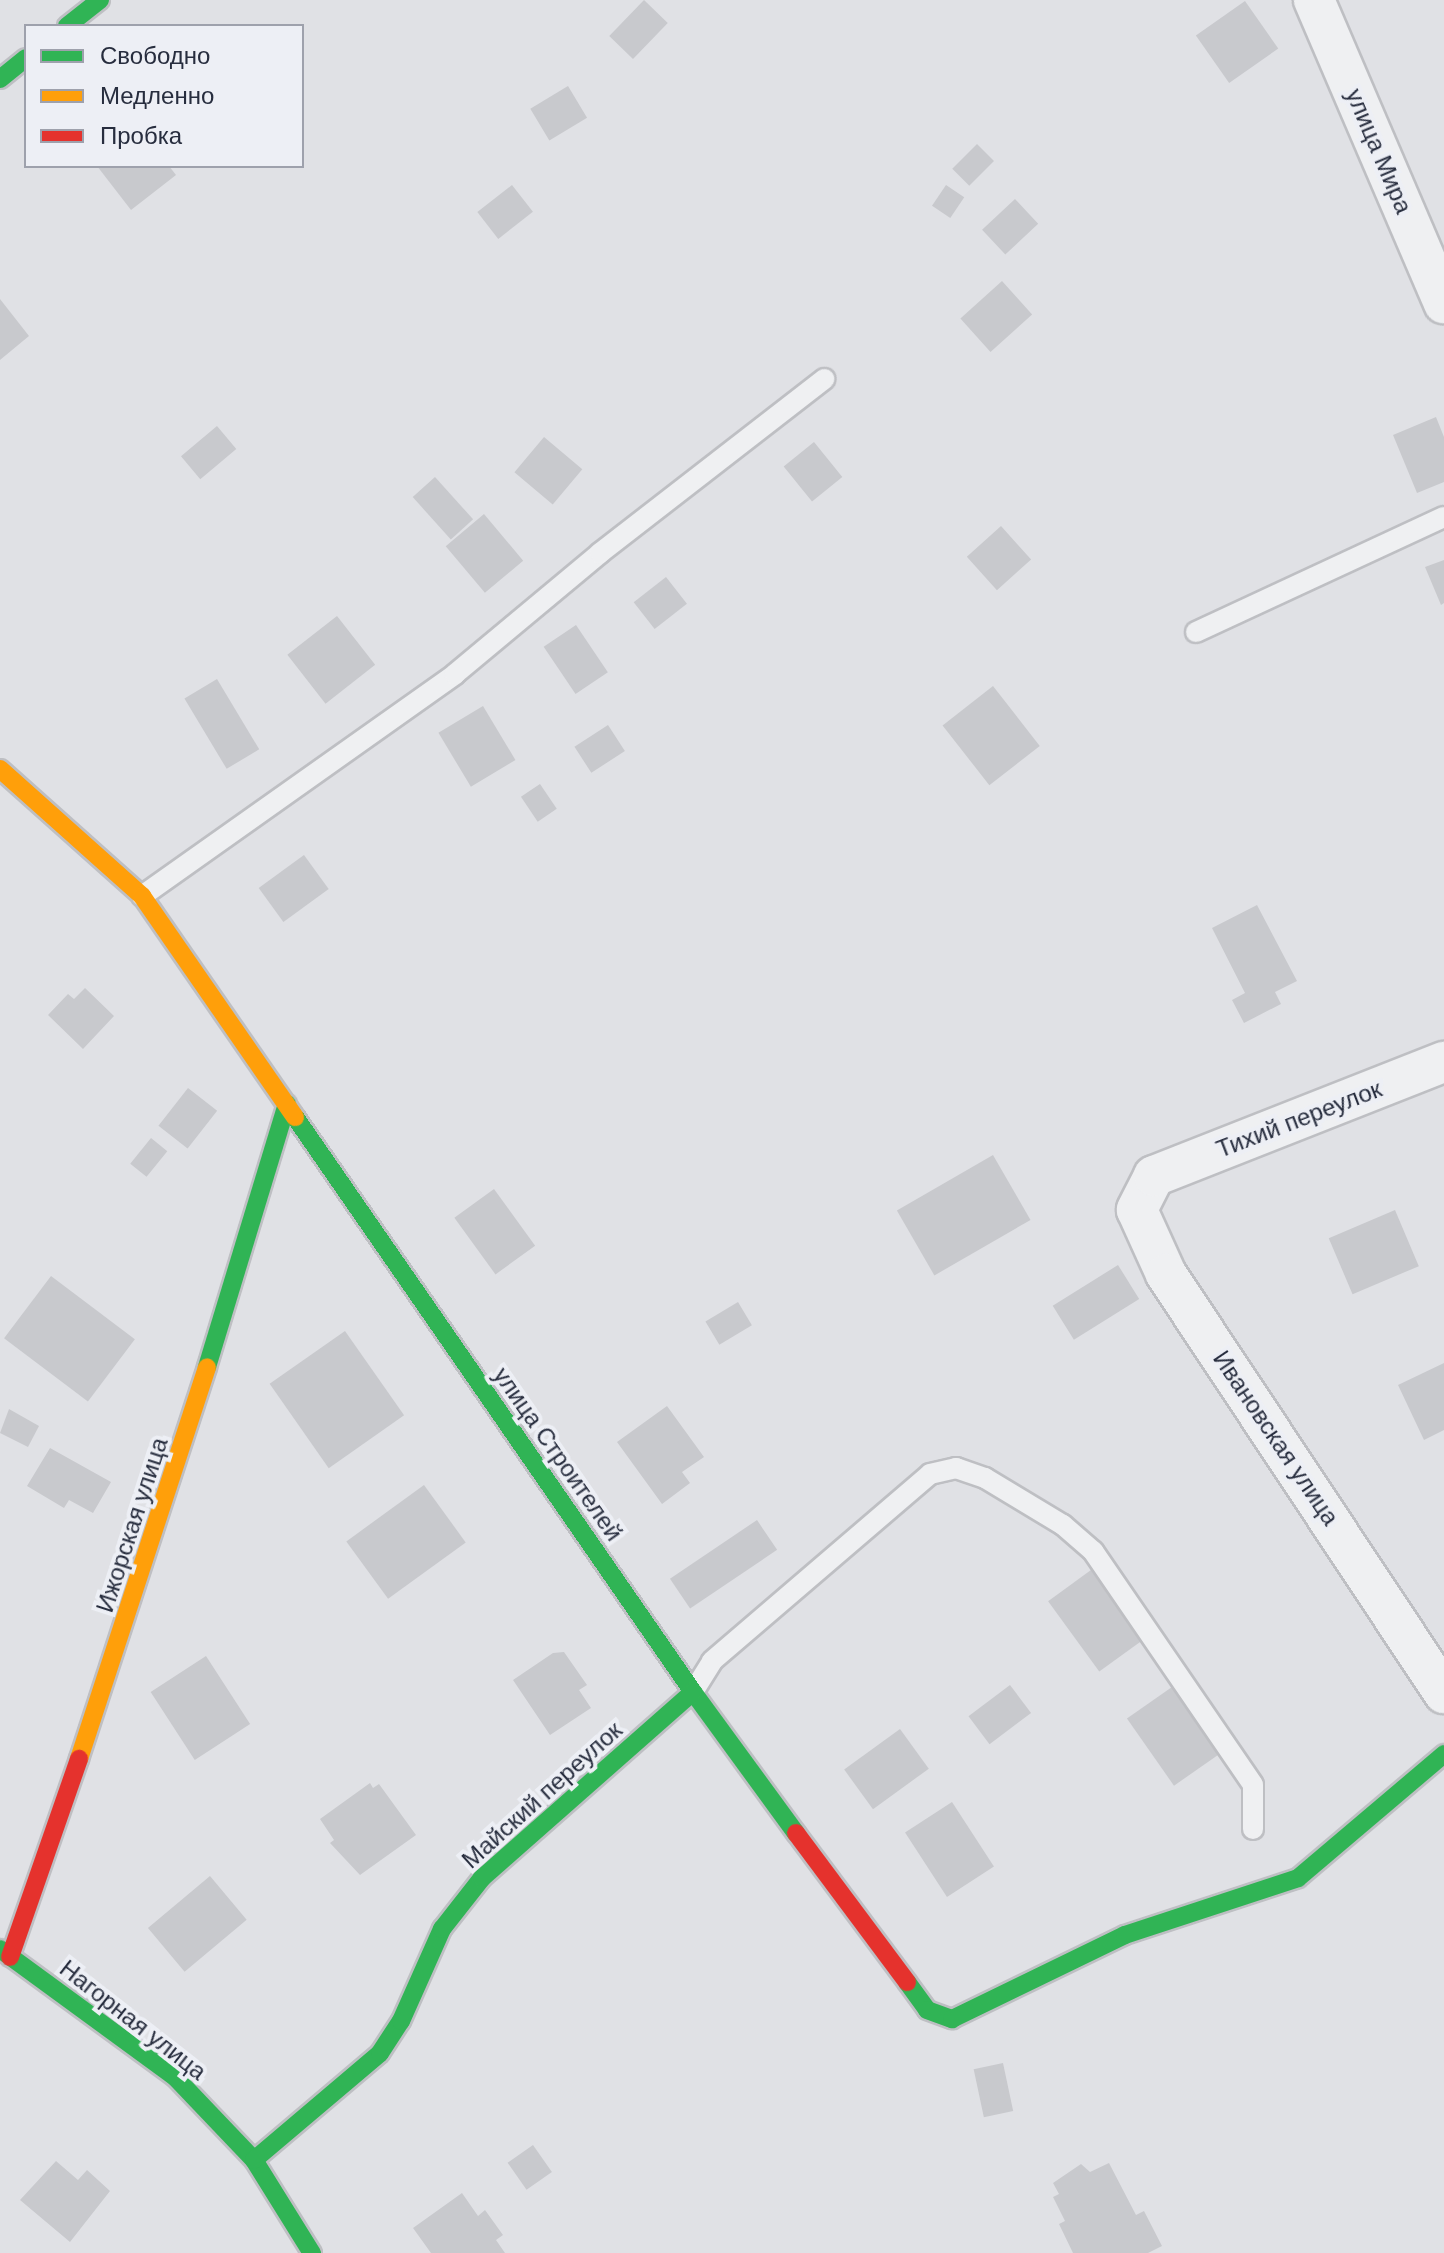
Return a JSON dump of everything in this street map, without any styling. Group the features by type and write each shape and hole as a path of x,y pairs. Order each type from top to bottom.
{"street":[{"path":"70,24 100,0"},
{"name":"улица Мира","path":"1314,0 1444,303"},
{"path":"0,79 24,60"},
{"name":"улица Строителей","path":"0,769 142,896 693,1692 927,2010 952,2019 1125,1935 1298,1878 1444,1754"},
{"name":"Тихий переулок","path":"1154,1176 1444,1062"},
{"name":"Ижорская улица","path":"5,1953 145,1569 287,1104"},
{"name":"Ивановская улица","path":"1154,1176 1137,1210 1166,1274 1444,1693"},
{"name":"Майский переулок","path":"254,2160 380,2053 401,2021 442,1929 482,1878 693,1692"},
{"name":"Нагорная улица","path":"5,1953 175,2077 254,2160 312,2253"}],"lane":[{"path":"142,896 455,674 600,553 824,379"},
{"path":"1196,632 1444,517"},
{"path":"693,1692 712,1661 930,1474 956,1468 985,1478 1063,1525 1093,1551 1253,1785 1253,1829"}],"building":[{"path":"644,0 668,23 633,59 609,36"},
{"path":"1245,1 1278,49 1229,83 1196,35"},
{"path":"568,86 587,118 549,140 530,109"},
{"path":"977,144 994,161 969,186 952,169"},
{"path":"99,168 171,168 176,175 131,210"},
{"path":"512,185 533,212 498,239 477,212"},
{"path":"946,185 964,197 950,218 932,206"},
{"path":"1015,199 1038,224 1005,255 982,230"},
{"path":"1002,281 1032,314 990,352 960,318"},
{"path":"0,299 29,336 0,360"},
{"path":"1436,417 1444,437 1444,482 1417,493 1393,435"},
{"path":"217,426 236,449 200,479 181,456"},
{"path":"544,437 582,469 553,504 514,472"},
{"path":"814,442 842,477 812,502 784,467"},
{"path":"435,477 473,519 451,539 413,497"},
{"path":"484,514 523,561 485,593 446,546"},
{"path":"1001,526 1031,559 997,590 967,557"},
{"path":"1444,560 1444,603 1441,605 1425,567"},
{"path":"666,577 687,604 655,629 634,602"},
{"path":"337,616 375,665 326,704 287,655"},
{"path":"576,625 608,672 576,694 544,647"},
{"path":"217,679 259,749 227,769 184,699"},
{"path":"993,686 1040,746 989,785 943,725"},
{"path":"483,706 515,760 471,787 438,733"},
{"path":"608,725 625,751 591,773 574,747"},
{"path":"540,784 557,809 538,822 521,797"},
{"path":"304,855 329,889 283,922 259,888"},
{"path":"1257,905 1297,981 1275,992 1281,1004 1244,1023 1232,1000 1245,993 1212,928"},
{"path":"85,988 114,1016 83,1049 48,1015 68,994 74,999"},
{"path":"188,1088 217,1111 188,1149 158,1126"},
{"path":"151,1138 167,1151 147,1177 130,1164"},
{"path":"993,1155 1030,1220 934,1275 897,1210"},
{"path":"494,1189 535,1246 496,1274 454,1218"},
{"path":"1395,1210 1419,1266 1353,1294 1329,1238"},
{"path":"1118,1265 1139,1299 1074,1340 1053,1306"},
{"path":"51,1276 135,1339 88,1401 4,1338"},
{"path":"738,1302 752,1325 719,1345 705,1322"},
{"path":"345,1331 404,1415 329,1468 270,1384"},
{"path":"1444,1363 1444,1430 1424,1440 1398,1385"},
{"path":"667,1406 704,1457 682,1472 690,1483 662,1504 617,1442"},
{"path":"9,1409 39,1426 28,1447 0,1433"},
{"path":"50,1448 111,1482 93,1513 69,1500 64,1508 27,1486"},
{"path":"424,1485 466,1542 388,1599 346,1541"},
{"path":"757,1520 777,1550 690,1609 670,1579"},
{"path":"1091,1570 1142,1640 1099,1672 1048,1601"},
{"path":"564,1652 587,1685 579,1690 591,1708 550,1735 513,1680 553,1653"},
{"path":"206,1656 250,1724 195,1760 151,1692"},
{"path":"1010,1685 1031,1713 990,1744 968,1716"},
{"path":"1172,1687 1219,1754 1174,1786 1127,1719"},
{"path":"900,1729 929,1769 873,1809 844,1770"},
{"path":"370,1783 373,1788 379,1784 416,1835 360,1875 330,1843 334,1840 320,1819"},
{"path":"952,1802 994,1867 947,1897 905,1832"},
{"path":"210,1876 247,1920 185,1972 148,1928"},
{"path":"1003,2063 1013,2111 984,2117 974,2069"},
{"path":"533,2145 552,2172 527,2190 508,2163"},
{"path":"56,2161 78,2180 87,2170 110,2191 70,2242 20,2200"},
{"path":"1109,2163 1136,2215 1144,2211 1162,2246 1148,2253 1073,2253 1059,2224 1065,2221 1053,2197 1059,2194 1053,2183 1081,2164 1090,2172"},
{"path":"462,2193 478,2216 485,2210 503,2235 496,2240 505,2253 431,2253 413,2228"}],"traffic: fast":[{"path":"70,24 100,0"},
{"path":"0,79 24,60"},
{"path":"207,1367 287,1104"},
{"path":"295,1117 693,1692 796,1833"},
{"path":"254,2160 380,2053 401,2021 442,1929 482,1878 693,1692"},
{"path":"907,1982 927,2010 952,2019 1125,1935 1298,1878 1444,1754"},
{"path":"0,1949 175,2077 254,2160 312,2253"}],"traffic: slow":[{"path":"0,769 142,896 295,1117"},
{"path":"79,1759 207,1367"}],"traffic: jam":[{"path":"10,1957 79,1759"},
{"path":"796,1833 907,1982"}]}
